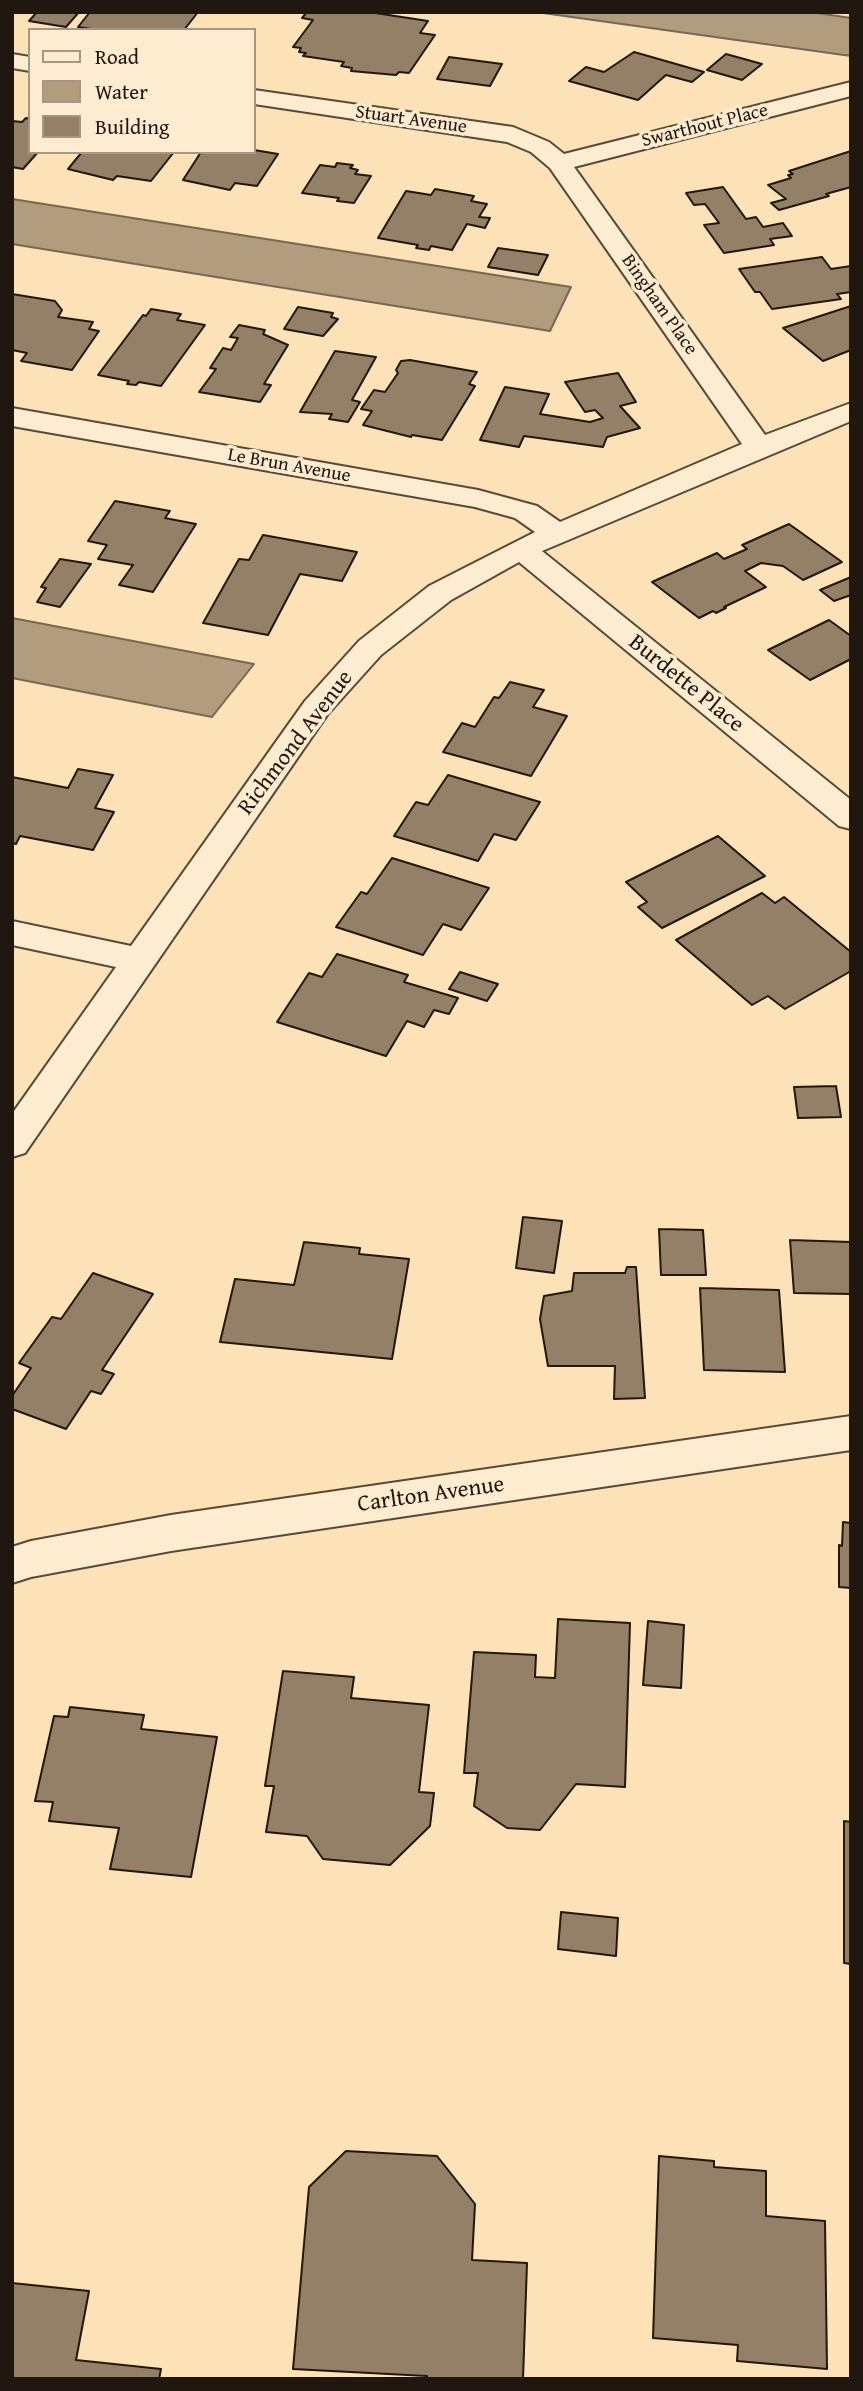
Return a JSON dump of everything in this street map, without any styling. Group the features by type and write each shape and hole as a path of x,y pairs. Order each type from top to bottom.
{"street":[{"name":"Swarthout Place","path":"559,163 851,89"},
{"name":"Stuart Avenue","path":"256,97 513,135 540,147 559,163"},
{"name":"Bingham Place","path":"559,163 759,447"},
{"name":"Richmond Avenue","path":"12,1143 316,708 370,648 440,593 522,549 759,447 851,411"},
{"name":"Le Brun Avenue","path":"12,417 478,499 526,512 558,534"},
{"name":"Burdette Place","path":"522,549 851,818"},
{"path":"12,933 140,961"},
{"name":"Carlton Avenue","path":"12,1566 31,1559 171,1534 851,1433"}],"water":[{"path":"536,12 810,12 851,18 851,56"},
{"path":"12,199 571,287 550,331 12,244"},
{"path":"12,618 254,664 212,717 12,678"}],"building":[{"path":"37,12 79,12 66,27 29,21"},
{"path":"90,12 198,12 186,28 78,27"},
{"path":"307,12 369,12 428,21 420,33 435,35 409,73 399,72 396,75 351,71 352,68 341,66 344,62 303,56 306,53 299,52 301,48 293,47 313,20 302,18"},
{"path":"634,52 704,72 692,82 666,75 638,100 569,81 586,67 604,72"},
{"path":"726,54 762,64 742,80 707,70"},
{"path":"449,57 502,64 490,86 437,79"},
{"path":"28,118 28,154 36,154 23,169 12,167 12,121 22,122"},
{"path":"256,150 278,154 257,186 235,183 230,190 183,180 200,154 256,154"},
{"path":"851,151 851,187 779,210 771,203 786,199 768,185 791,178 788,175 793,174 789,171"},
{"path":"80,154 172,154 151,181 117,176 113,180 68,169"},
{"path":"337,163 353,165 350,168 358,170 355,174 371,176 354,203 302,193 320,165 335,167"},
{"path":"723,187 746,219 756,217 763,227 783,223 792,236 770,239 774,245 724,253 704,225 719,223 705,204 694,205 686,193"},
{"path":"435,189 474,196 471,201 487,204 479,217 490,218 485,228 467,224 452,250 431,246 429,250 416,248 418,245 378,238 406,191 431,195"},
{"path":"498,248 548,255 538,275 488,267"},
{"path":"822,257 831,269 851,266 851,292 837,294 841,299 772,309 760,292 755,292 739,269"},
{"path":"12,294 55,301 62,310 58,317 93,322 89,329 99,331 72,370 21,361 27,353 12,350"},
{"path":"851,306 851,350 823,361 783,328"},
{"path":"298,307 333,313 331,317 338,319 323,336 284,329"},
{"path":"151,309 181,314 177,320 205,325 161,386 139,382 136,385 127,384 129,381 98,375 143,315 146,316"},
{"path":"239,325 265,330 263,334 288,345 264,384 271,385 260,402 199,392 216,369 210,368 223,348 231,350 238,338 230,337"},
{"path":"335,351 376,357 352,400 360,402 348,422 329,419 332,414 300,412"},
{"path":"410,360 477,372 469,384 475,386 442,440 411,437 363,425 372,411 361,409 374,390 385,392 398,373 396,370 401,361"},
{"path":"618,373 636,402 620,406 640,428 607,437 603,447 524,436 519,447 480,440 505,387 549,394 540,414 590,422 603,418 595,410 585,412 565,382"},
{"path":"115,501 170,511 165,518 196,524 153,592 119,585 133,565 98,559 107,545 88,541"},
{"path":"789,524 842,562 803,580 783,566 761,563 745,571 766,587 716,613 713,611 699,618 652,582 717,553 724,559 747,549 742,545"},
{"path":"263,535 357,552 342,581 300,574 268,635 203,623 239,559 249,560"},
{"path":"60,559 91,564 60,607 37,602 46,588 41,587"},
{"path":"851,577 851,595 834,601 820,590"},
{"path":"829,620 851,636 851,659 810,680 768,650"},
{"path":"510,682 544,690 533,707 567,716 531,776 443,752 462,723 475,727 494,697 499,698"},
{"path":"78,769 113,775 95,808 114,812 93,850 20,836 16,844 12,843 12,777 68,788"},
{"path":"448,775 540,802 516,840 494,834 478,861 394,836 416,802 428,805"},
{"path":"718,836 765,876 662,928 638,907 647,902 626,882"},
{"path":"392,858 489,888 461,930 443,924 423,955 336,927 361,892 367,894"},
{"path":"762,893 775,903 784,897 851,952 851,971 785,1009 768,996 752,1005 676,940"},
{"path":"337,954 408,975 404,982 458,998 449,1014 434,1010 424,1027 407,1021 386,1056 277,1022 309,973 322,977"},
{"path":"460,972 498,984 487,1001 449,989"},
{"path":"836,1086 841,1117 798,1118 794,1087"},
{"path":"523,1217 562,1221 554,1273 516,1268"},
{"path":"659,1229 703,1230 706,1275 661,1275"},
{"path":"790,1240 851,1242 851,1294 794,1293"},
{"path":"304,1242 360,1248 359,1254 409,1259 392,1359 220,1342 235,1279 294,1285"},
{"path":"627,1267 636,1267 645,1398 614,1399 615,1366 548,1366 540,1319 544,1296 572,1291 574,1273 625,1273"},
{"path":"93,1273 153,1294 102,1370 114,1374 101,1394 91,1391 66,1429 12,1409 12,1396 31,1368 19,1363 52,1317 61,1319"},
{"path":"700,1288 779,1290 785,1372 704,1370"},
{"path":"843,1522 851,1523 851,1588 839,1587 839,1545 842,1546"},
{"path":"558,1619 630,1623 625,1787 576,1784 540,1830 507,1828 474,1806 478,1773 464,1773 474,1652 536,1655 535,1677 555,1678"},
{"path":"648,1621 684,1625 681,1688 643,1685"},
{"path":"283,1671 354,1677 351,1698 429,1705 419,1792 434,1793 430,1826 390,1865 323,1859 307,1836 266,1832 274,1786 265,1786"},
{"path":"70,1707 144,1715 141,1729 217,1737 191,1877 110,1869 119,1828 49,1821 53,1802 35,1801 54,1716 68,1717"},
{"path":"844,1821 851,1822 851,1964 844,1963"},
{"path":"561,1912 618,1918 616,1956 558,1949"},
{"path":"346,2151 437,2156 475,2204 472,2260 527,2263 523,2379 427,2379 427,2376 293,2369 309,2187"},
{"path":"659,2156 714,2161 714,2167 766,2171 766,2216 825,2221 827,2369 737,2361 738,2345 653,2338"},
{"path":"12,2283 89,2291 76,2360 161,2369 159,2379 12,2379"}]}
